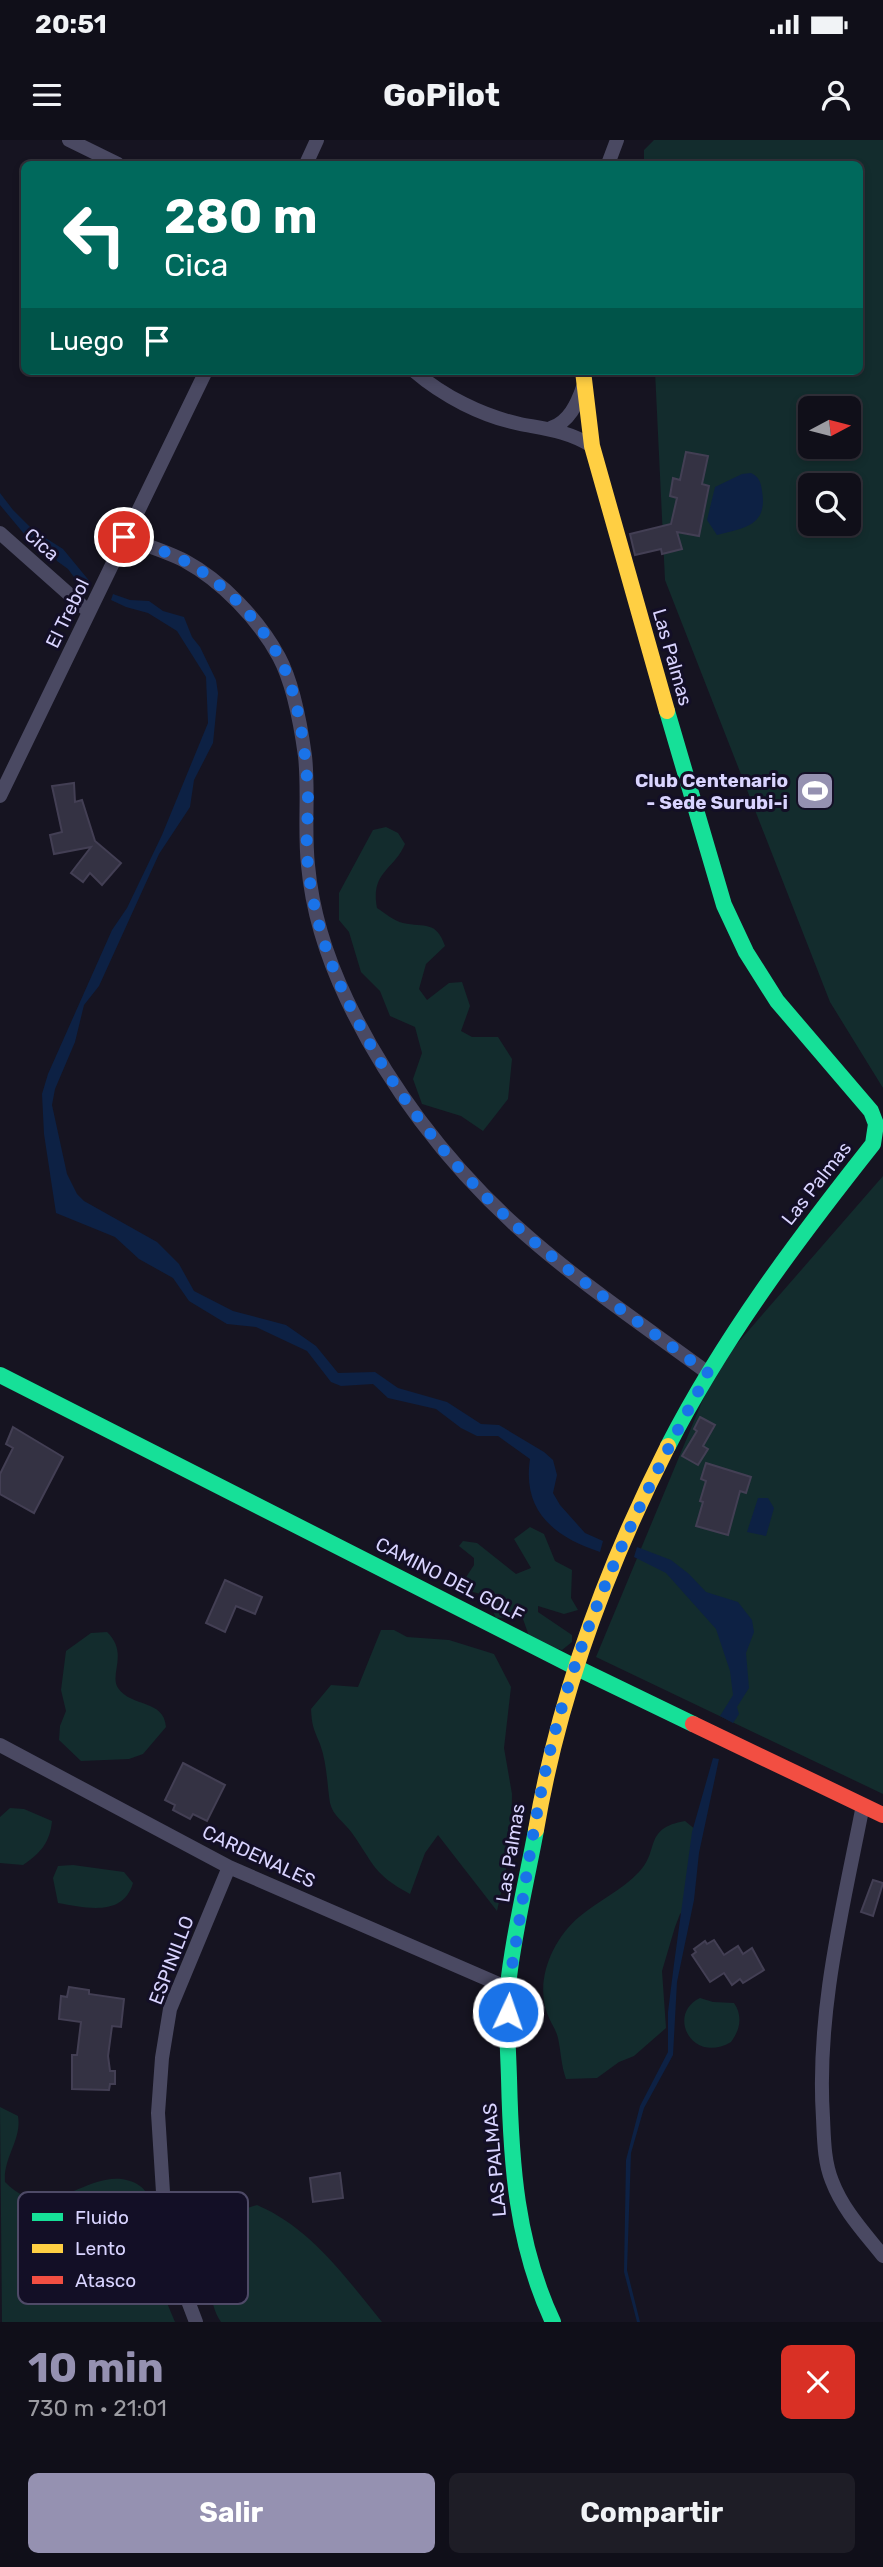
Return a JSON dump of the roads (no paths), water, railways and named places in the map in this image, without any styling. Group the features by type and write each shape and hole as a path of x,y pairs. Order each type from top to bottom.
{"street":[{"path":"69,140 112,161"},
{"path":"307,161 317,140"},
{"path":"609,161 617,140"},
{"name":"El Trebol","path":"0,796 204,375"},
{"path":"420,375 452,398 487,414 519,424 551,428 576,436 592,446"},
{"path":"551,428 565,419 575,407 583,379"},
{"name":"Las Palmas","path":"508,1988 541,1796 556,1729 575,1667 624,1539 659,1464 708,1373 807,1227 873,1144 878,1130 876,1117 776,1002 746,952 724,905 592,446 583,379"},
{"name":"Cica","path":"0,533 89,612"},
{"path":"124,537 185,561 224,589 254,621 279,658 297,712 305,756 307,863 314,909 346,999 404,1098 447,1154 514,1224 589,1285 708,1373"},
{"name":"CAMINO DEL GOLF","path":"0,1375 575,1667 883,1815"},
{"name":"CARDENALES","path":"0,1745 229,1867 508,1988"},
{"path":"863,1805 835,1944 821,2089 825,2150 831,2178 842,2204 883,2256"},
{"name":"ESPINILLO","path":"163,2192 158,2113 162,2059 170,2009 229,1867"},
{"name":"LAS PALMAS","path":"508,1988 509,2131 516,2191 524,2243 538,2294 553,2322"},
{"name":"ESPINILLO","path":"189,2304 196,2322"}],"water":[{"path":"751,473 758,478 761,485 763,503 758,518 745,527 717,535 707,520 715,487 742,474"},
{"path":"0,493 33,530 63,549 91,583 87,590 82,588 54,555 25,535 0,505"},
{"path":"113,594 130,600 149,601 163,611 184,617 216,680 218,693 213,743 194,780 190,807 159,854 99,986 84,1005 75,1042 55,1089 52,1105 67,1174 77,1194 84,1201 157,1242 179,1264 194,1291 233,1311 286,1325 316,1346 338,1373 375,1372 398,1388 447,1402 481,1424 499,1425 544,1452 553,1460 557,1475 553,1493 585,1533 603,1541 600,1552 569,1539 545,1520 531,1494 530,1459 498,1436 477,1436 461,1428 436,1409 388,1398 373,1384 341,1386 331,1382 307,1351 256,1327 227,1324 189,1301 173,1278 139,1259 115,1237 56,1213 44,1134 42,1094 48,1074 112,930 127,908 162,835 208,723 206,677 177,631 148,613 111,600"},
{"path":"758,1498 768,1498 774,1508 766,1536 747,1532"},
{"path":"637,1547 671,1560 706,1592 738,1602 752,1620 754,1632 746,1653 749,1688 737,1707 739,1714 733,1723 720,1716 733,1695 730,1671 716,1629 666,1573 634,1557"},
{"path":"713,1758 719,1759 699,1853 694,1900 677,1982 673,2055 644,2108 631,2153 627,2270 640,2322 637,2322 624,2272 626,2160 640,2106 668,2052 668,2012 692,1832"}],"place":[{"name":"Club Centenario - Sede Surubi-i","path":"815,791"}]}
